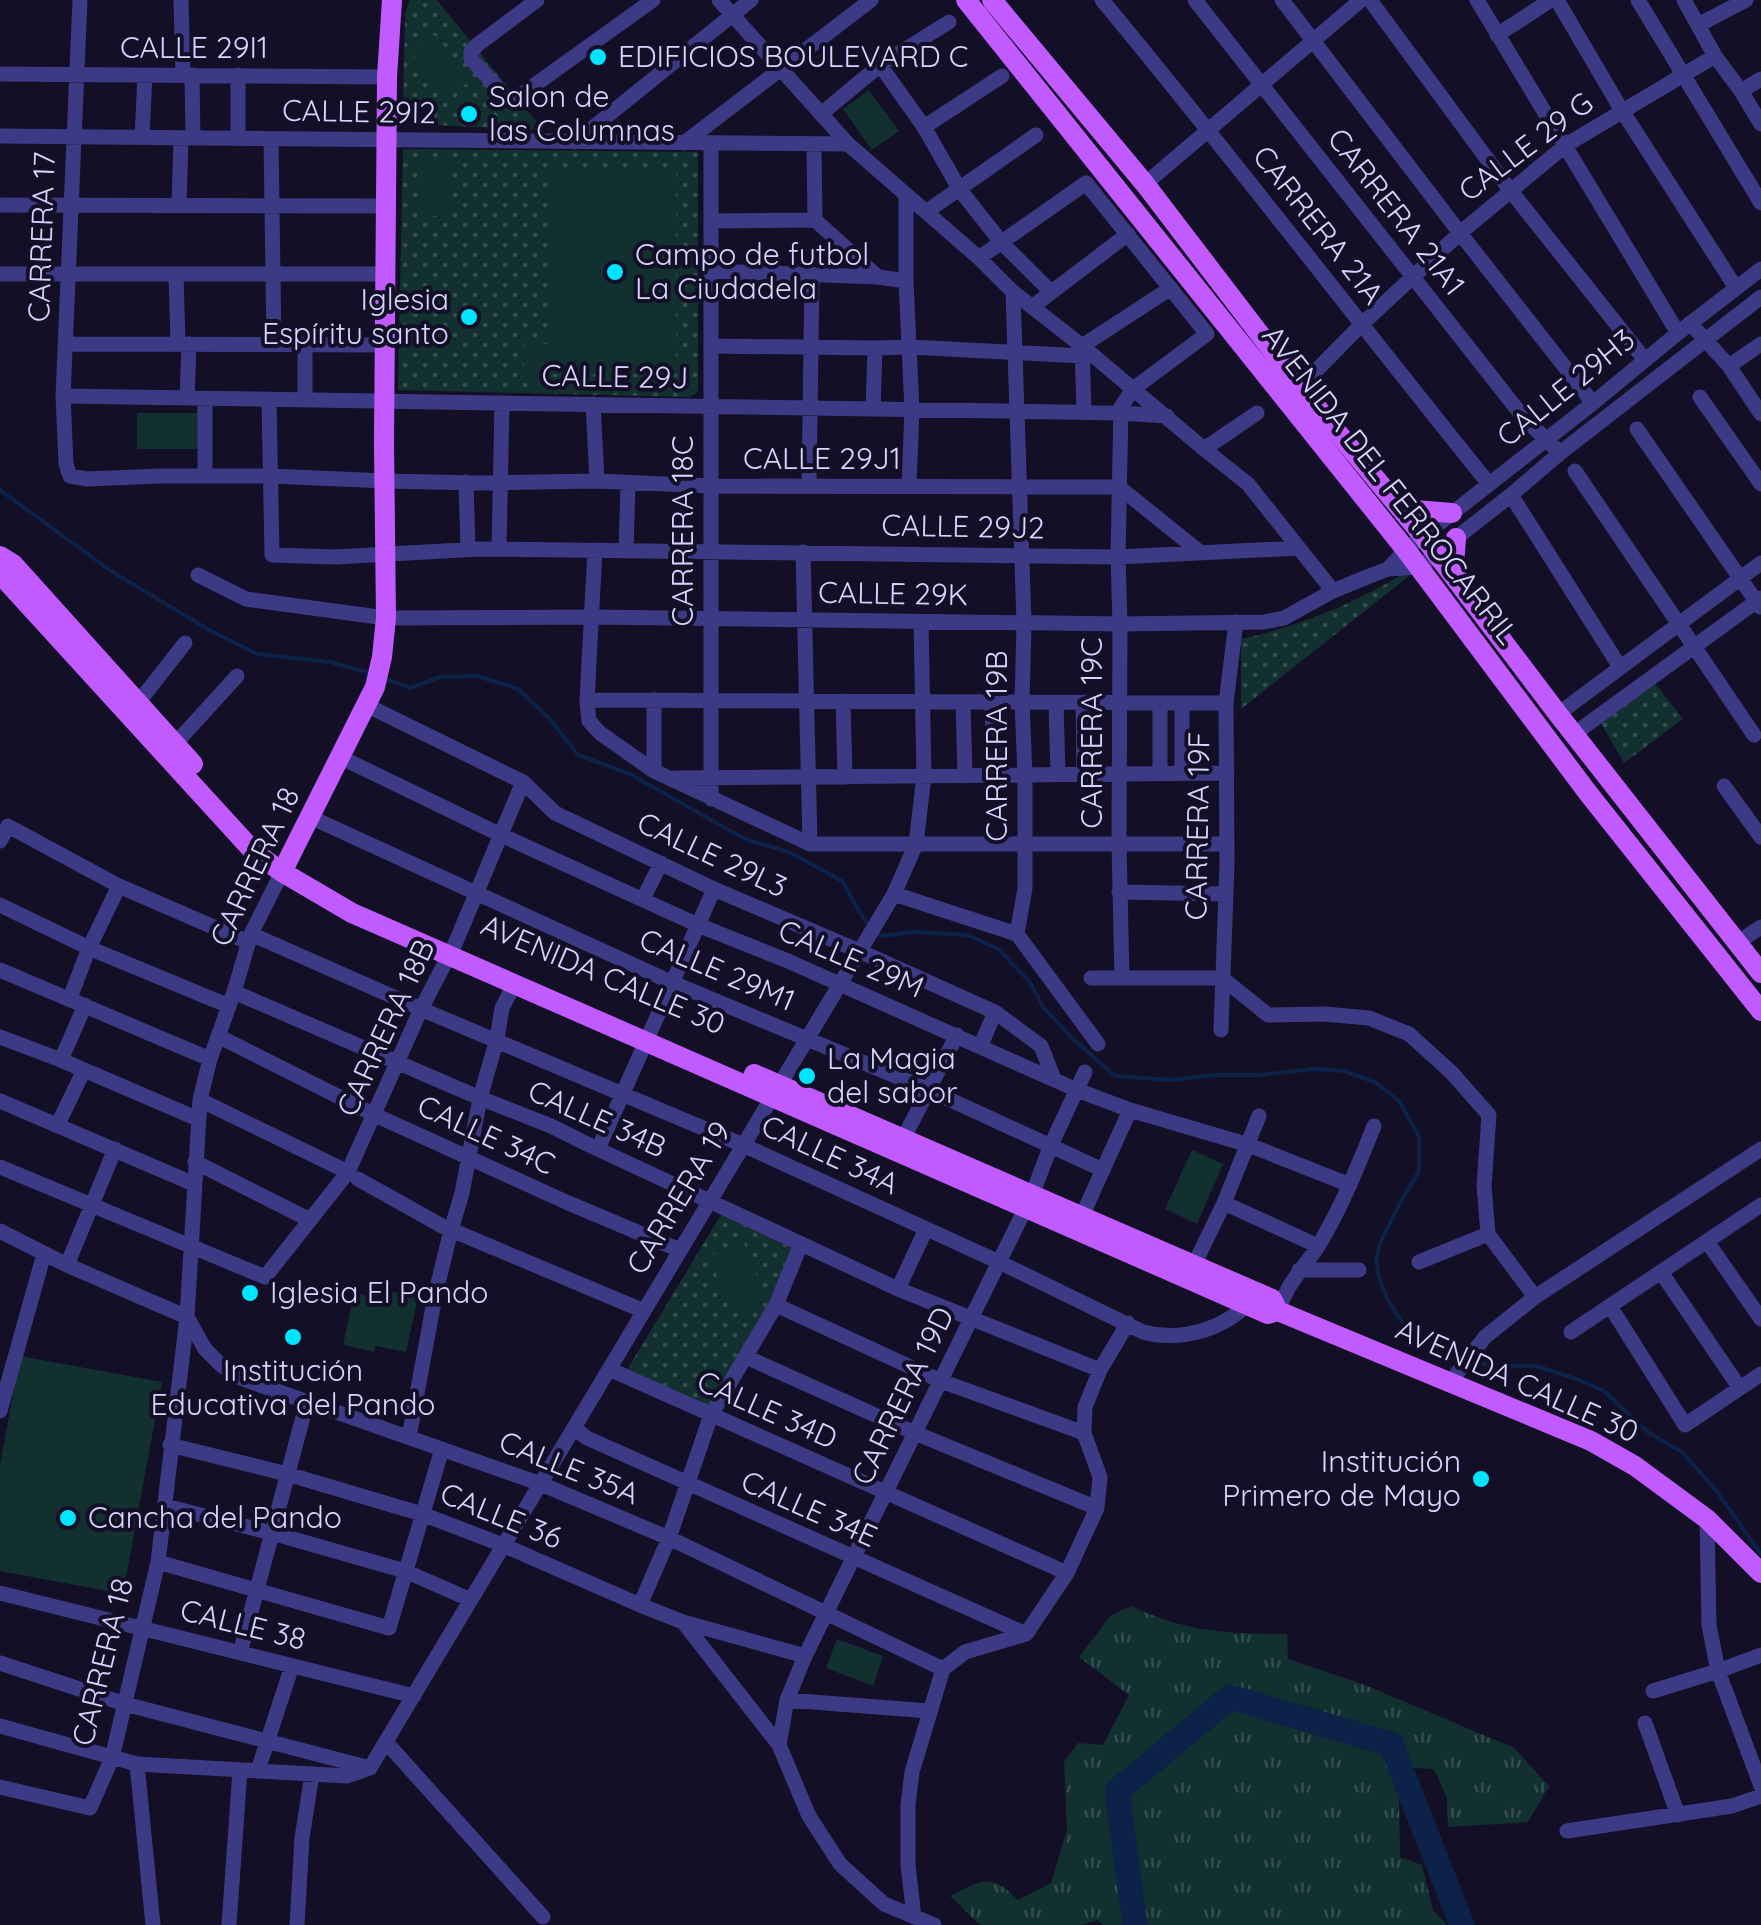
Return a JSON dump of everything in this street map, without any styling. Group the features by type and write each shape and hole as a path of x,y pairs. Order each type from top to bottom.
{"main road":[{"name":"AVENIDA DEL FERROCARRIL","path":"966,0 1406,550 1588,793 1761,1011"},
{"name":"CARRERA 18","path":"285,867 370,696 382,656 386,618 387,76 395,2"},
{"name":"AVENIDA DEL FERROCARRIL","path":"999,2 1146,184 1300,386 1402,508 1761,973"},
{"path":"1402,508 1452,513"},
{"path":"1456,538 1454,565 1458,581"},
{"name":"AVENIDA CALLE 30","path":"0,556 13,564 285,867"},
{"name":"AVENIDA CALLE 30","path":"0,574 254,852 285,867 352,914 452,950 1252,1298 1272,1299 1278,1310 1456,1375 1635,1466 1707,1519 1761,1573"},
{"name":"AVENIDA CALLE 30","path":"452,950 514,985 650,1036"},
{"name":"AVENIDA CALLE 30","path":"776,1090 904,1139 1029,1202 1082,1216 1194,1265 1252,1298"}],"street":[{"name":"CARRERA 17","path":"70,476 63,396 80,0"},
{"path":"179,206 187,138 188,75 181,0"},
{"path":"537,0 472,52 471,59 506,97 518,97 653,0"},
{"path":"718,0 848,144 1082,351 1248,484 1333,591"},
{"path":"575,142 750,0"},
{"path":"684,143 871,0"},
{"name":"CARRERA 21A","path":"1102,0 1489,484"},
{"name":"CARRERA 21A1","path":"1194,0 1524,418 1560,453"},
{"path":"1282,0 1593,403"},
{"path":"1146,184 1361,0"},
{"path":"1370,0 1510,190 1645,360"},
{"path":"1477,0 1684,328 1706,341 1761,414"},
{"path":"1497,34 1554,0 1736,288"},
{"path":"1638,0 1761,203"},
{"path":"1684,0 1714,56 1742,91 1761,124"},
{"path":"1698,24 1739,2"},
{"path":"820,114 880,65 949,22"},
{"name":"CALLE 29 G","path":"1300,386 1460,233 1566,145 1714,56"},
{"path":"880,65 924,127 960,190 1001,242 1051,292"},
{"name":"CALLE 29I1","path":"0,74 387,76"},
{"path":"142,137 145,75"},
{"path":"238,76 238,138"},
{"path":"924,127 1002,76"},
{"path":"1742,91 1761,79"},
{"name":"CALLE 29I2","path":"0,136 848,144"},
{"path":"926,212 1036,136"},
{"path":"271,138 274,344"},
{"name":"CARRERA 18C","path":"710,144 711,799"},
{"path":"814,145 815,220"},
{"path":"980,258 1086,182 1207,334 1133,389"},
{"path":"906,195 912,410 909,486"},
{"path":"0,205 387,206"},
{"path":"710,221 815,220 878,277"},
{"path":"1032,307 1128,234"},
{"name":"CALLE 29H3","path":"1406,550 1761,270"},
{"path":"711,271 906,281"},
{"path":"0,274 386,274"},
{"path":"176,274 186,398"},
{"path":"809,486 812,274"},
{"path":"711,346 1082,351 1171,288"},
{"name":"CARRERA 19B","path":"1013,292 1025,775 1025,888 1017,934"},
{"name":"CALLE 29H3","path":"1419,567 1761,298"},
{"path":"65,344 385,345"},
{"path":"305,344 305,400"},
{"path":"1728,366 1761,344"},
{"path":"873,409 875,348"},
{"path":"1082,351 1084,412"},
{"name":"CARRERA 19C","path":"1122,978 1119,487 1123,402 1133,389"},
{"name":"CALLE 29J","path":"63,396 1167,416"},
{"path":"1700,397 1761,484"},
{"path":"205,398 205,476"},
{"path":"269,399 270,476"},
{"path":"499,549 502,403"},
{"path":"593,404 597,482"},
{"path":"1204,449 1257,412"},
{"path":"1574,734 1759,603 1637,429"},
{"path":"1575,471 1754,735"},
{"name":"CALLE 29J1","path":"70,476 270,476 711,486 1119,487"},
{"name":"CALLE 29J2","path":"270,476 272,556 499,549 1118,558 1299,548"},
{"path":"466,482 468,549"},
{"path":"626,550 628,484"},
{"path":"1119,487 1201,553"},
{"path":"1511,495 1620,667"},
{"path":"595,550 588,720 600,733 662,774 711,799 810,844 1227,844"},
{"name":"CALLE 29K","path":"1388,570 1406,550"},
{"path":"803,552 810,844"},
{"path":"1558,714 1761,563"},
{"name":"CALLE 29K","path":"386,618 1264,622 1284,618 1333,591 1388,570 1419,567"},
{"path":"198,575 246,599 386,618"},
{"name":"CARRERA 19","path":"370,1768 894,894 916,844 924,776 921,622"},
{"name":"CARRERA 19F","path":"1221,1030 1227,844 1226,703 1236,622"},
{"path":"138,704 185,643"},
{"path":"175,744 237,676"},
{"name":"CALLE 29L3","path":"370,696 524,782 555,813 714,889 863,945 995,1012 1041,1046 1054,1079"},
{"path":"587,700 1226,703"},
{"path":"654,700 662,774"},
{"path":"843,702 844,777"},
{"path":"963,702 964,776"},
{"path":"992,702 994,775"},
{"path":"1056,702 1058,775"},
{"path":"1083,702 1084,774"},
{"path":"1160,703 1160,774"},
{"path":"1182,703 1182,774"},
{"name":"CALLE 29M","path":"340,757 698,925 788,960 1077,1090 1130,1110 1249,1144 1350,1186"},
{"path":"662,774 711,778 1227,773"},
{"name":"CARRERA 18B","path":"192,1248 265,1277 310,1220 353,1176 375,1114 452,950 524,782"},
{"path":"1724,786 1761,837"},
{"name":"CALLE 29M1","path":"310,817 673,983 928,1090 1103,1170"},
{"path":"0,842 8,826 119,886 250,938"},
{"path":"642,899 661,863"},
{"name":"CARRERA 18","path":"0,1787 90,1808 112,1758 158,1562 187,1317 200,1100 250,938 285,867"},
{"path":"61,1060 89,948 119,886"},
{"path":"598,1150 714,889"},
{"path":"1119,892 1226,894"},
{"path":"894,894 1017,934 1098,1044"},
{"name":"CALLE 34B","path":"0,905 89,948 398,1063 551,1126 898,1288 1100,1370"},
{"path":"1737,943 1761,927"},
{"name":"CALLE 34A","path":"250,938 743,1145 1143,1332 1162,1337 1203,1331 1221,1323 1252,1298"},
{"path":"0,970 210,1060"},
{"path":"1091,978 1222,978 1268,1016 1324,1014 1369,1018 1410,1034 1489,1114 1484,1186 1488,1234 1535,1298"},
{"path":"409,1438 435,1296 462,1194 480,1098 502,1008 514,985"},
{"path":"981,1045 995,1012"},
{"path":"904,1139 956,1035"},
{"path":"0,1036 198,1119"},
{"name":"CALLE 34C","path":"218,1036 375,1114 680,1250"},
{"path":"58,1124 84,1070"},
{"name":"CARRERA 19D","path":"779,1746 787,1700 805,1656 1029,1202 1085,1072"},
{"path":"200,1100 353,1176 450,1230 644,1311"},
{"path":"0,1101 194,1184"},
{"path":"1082,1216 1130,1110"},
{"path":"1194,1265 1259,1116"},
{"path":"1278,1310 1284,1292 1318,1246 1350,1186 1374,1126"},
{"path":"67,1265 115,1149"},
{"path":"1456,1375 1485,1338 1535,1298 1761,1149"},
{"path":"195,1162 310,1220"},
{"path":"0,1167 192,1248"},
{"path":"1224,1203 1318,1246"},
{"path":"1571,1332 1761,1205"},
{"path":"898,1288 926,1229"},
{"path":"0,1231 187,1317"},
{"path":"1419,1262 1488,1234"},
{"path":"1708,1242 1761,1319"},
{"path":"640,1605 711,1415 776,1306 802,1244"},
{"path":"0,1411 44,1254"},
{"path":"1299,1270 1359,1270"},
{"path":"1662,1272 1740,1388"},
{"path":"776,1306 941,1381 1084,1434"},
{"path":"1610,1306 1686,1425 1761,1374"},
{"name":"CALLE 35A","path":"187,1317 205,1348 240,1378 541,1484 668,1538 943,1669"},
{"path":"914,1917 908,1865 908,1805 912,1772 943,1669 965,1652 1026,1634 1068,1573 1097,1508 1100,1477 1084,1434 1084,1406 1128,1323"},
{"path":"746,1357 915,1433 1097,1508"},
{"name":"CALLE 34D","path":"609,1369 1068,1573"},
{"path":"240,1653 307,1402"},
{"name":"CALLE 34E","path":"574,1428 587,1438 687,1484 1026,1634"},
{"name":"CALLE 36","path":"170,1445 422,1514 504,1544 682,1622 805,1656"},
{"path":"158,1562 389,1628 442,1449"},
{"path":"165,1506 405,1571 471,1600"},
{"path":"1707,1519 1710,1625 1718,1671 1761,1786"},
{"name":"CALLE 38","path":"0,1593 414,1696"},
{"path":"682,1622 779,1746 809,1816 840,1864 884,1904 934,1925"},
{"path":"1652,1690 1761,1655"},
{"path":"0,1663 125,1704 370,1768"},
{"path":"258,1770 292,1666"},
{"path":"787,1700 929,1711"},
{"path":"1645,1723 1678,1815"},
{"path":"0,1726 137,1764 346,1776 370,1768"},
{"path":"386,1742 543,1917"},
{"path":"137,1764 153,1925"},
{"path":"229,1925 240,1770"},
{"path":"297,1925 302,1838 312,1774"},
{"path":"1567,1831 1732,1806 1761,1796"}],"green space":[{"path":"410,0 437,0 543,130 434,125 434,107 403,106 405,13"},
{"path":"435,35 471,80 448,98 412,53"},
{"path":"869,90 899,131 872,150 843,109"},
{"path":"403,149 698,152 698,391 690,397 398,390"},
{"path":"418,157 453,157 453,216 418,216"},
{"name":"Campo de futbol La Ciudadela","path":"553,171 676,171 676,374 553,374"},
{"path":"524,329 530,329 530,343 548,344 548,383 543,389 532,389 524,381"},
{"path":"137,413 198,413 199,449 137,449"},
{"path":"1406,572 1409,576 1241,709 1241,639 1326,613"},
{"path":"1654,682 1683,719 1624,763 1599,720"},
{"path":"1192,1150 1223,1164 1197,1224 1165,1209"},
{"path":"722,1213 797,1251 715,1410 625,1373"},
{"path":"744,1243 766,1300 732,1314 709,1256"},
{"path":"388,1291 418,1297 406,1352 376,1346 374,1352 343,1345 354,1293 386,1300"},
{"name":"Cancha del Pando","path":"20,1356 162,1382 123,1594 0,1571 0,1465"},
{"path":"1132,1606 1208,1630 1287,1634 1288,1659 1365,1685 1514,1748 1549,1786 1528,1822 1448,1827 1447,1798 1434,1769 1413,1768 1399,1794 1400,1857 1422,1865 1433,1910 1447,1925 1103,1925 1097,1920 1082,1925 980,1925 950,1896 985,1881 1000,1885 1018,1900 1051,1883 1067,1830 1064,1762 1078,1743 1103,1745 1129,1695 1079,1657 1111,1615"},
{"path":"837,1639 883,1656 873,1686 826,1668"}],"waterway":[{"path":"0,490 111,571 257,654 330,662 370,673"},
{"path":"383,678 410,688 440,677 477,676 518,689 549,718 578,755 628,773 745,839 789,852 842,881 868,926"},
{"path":"875,932 881,936 913,932 968,935 998,949 1029,981 1044,1008 1115,1076 1171,1080 1313,1069 1344,1071 1375,1082 1399,1101 1419,1137 1419,1171 1381,1241 1376,1259 1379,1278 1405,1327 1464,1359"},
{"path":"1473,1362 1536,1366 1604,1391 1649,1433 1682,1452 1715,1489 1761,1554"},
{"path":"1135,1925 1117,1791 1230,1697 1391,1744 1462,1925"}],"place":[{"name":"EDIFICIOS BOULEVARD C","path":"598,57"},
{"name":"Salon de las Columnas","path":"469,114"},
{"name":"Campo de futbol La Ciudadela","path":"615,272"},
{"name":"Iglesia Espíritu santo","path":"469,317"},
{"name":"La Magia del sabor","path":"807,1076"},
{"name":"Iglesia El Pando","path":"250,1293"},
{"name":"Institución Educativa del Pando","path":"293,1337"},
{"name":"Institución Primero de Mayo","path":"1481,1479"},
{"name":"Cancha del Pando","path":"68,1518"}]}
